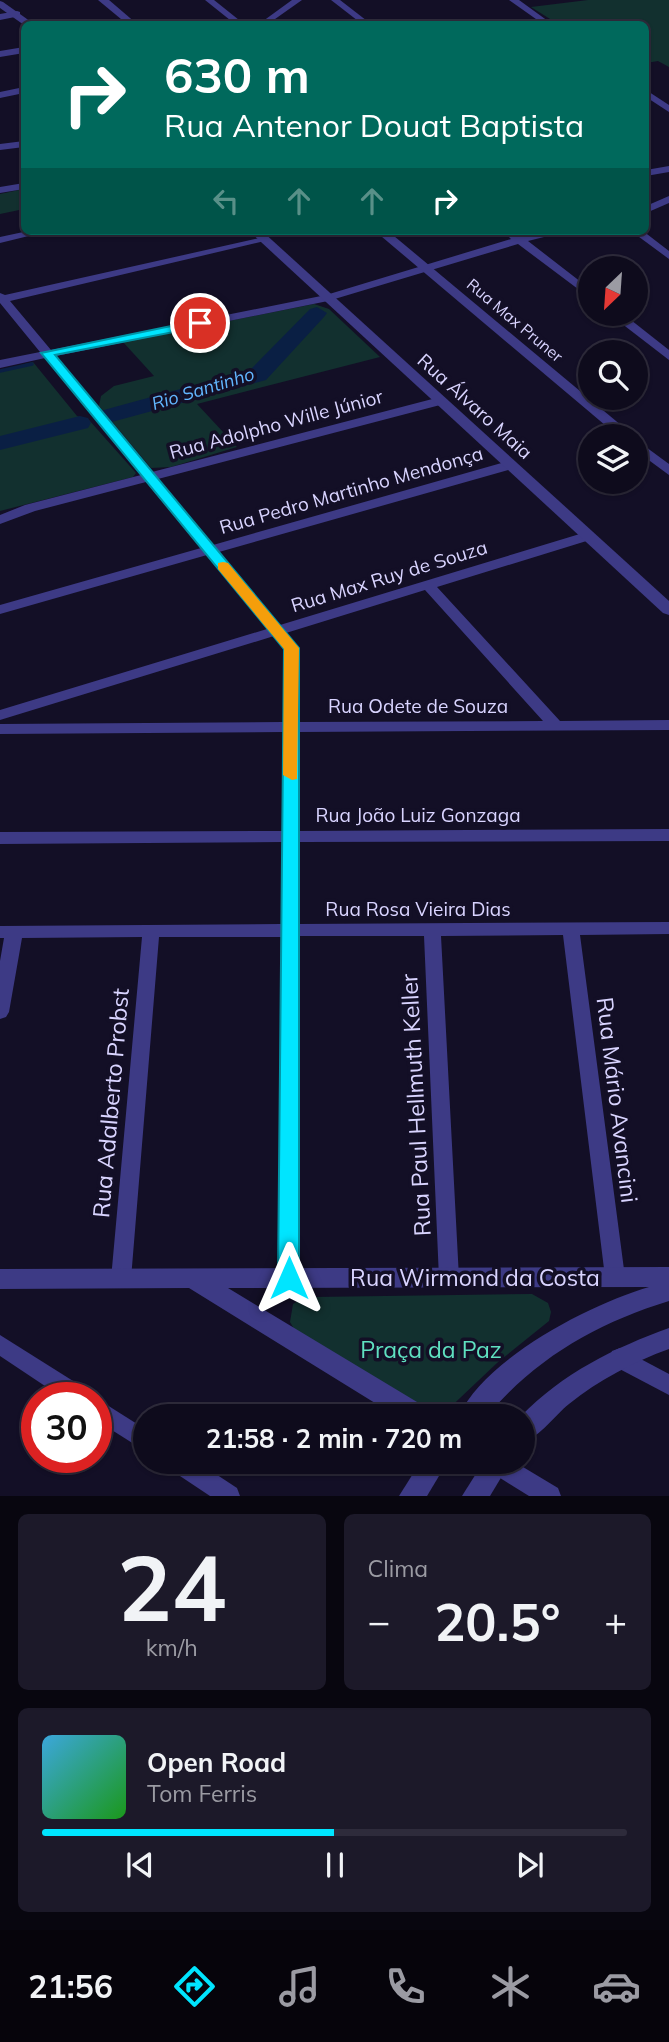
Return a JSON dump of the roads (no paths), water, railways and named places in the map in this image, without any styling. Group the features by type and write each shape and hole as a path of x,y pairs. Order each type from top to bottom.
{"street":[{"path":"103,0 128,21"},
{"path":"209,0 236,21"},
{"path":"267,21 298,0"},
{"path":"335,0 363,21"},
{"path":"513,0 544,21"},
{"path":"0,4 25,21"},
{"path":"0,17 17,14"},
{"path":"0,54 21,50"},
{"path":"0,95 21,91"},
{"path":"649,95 669,109"},
{"path":"0,147 21,144"},
{"path":"649,172 669,169"},
{"path":"0,190 21,186"},
{"path":"649,209 669,199"},
{"path":"0,240 24,235"},
{"path":"260,235 1,298 292,648 289,1278"},
{"name":"Rua Álvaro Maia","path":"260,235 669,610"},
{"name":"Rua Max Pruner","path":"386,235 613,424"},
{"path":"513,235 578,286"},
{"path":"0,364 328,298 543,235"},
{"path":"641,235 669,256"},
{"path":"631,326 669,356"},
{"name":"Rua Adolpho Wille Júnior","path":"0,520 30,508 440,401"},
{"path":"648,454 669,471"},
{"name":"Rua Pedro Martinho Mendonça","path":"0,610 510,465"},
{"name":"Rua Max Ruy de Souza","path":"0,715 588,536"},
{"path":"428,584 556,726"},
{"name":"Rua Odete de Souza","path":"0,729 669,725"},
{"name":"Rua João Luiz Gonzaga","path":"0,838 669,835"},
{"name":"Rua Rosa Vieira Dias","path":"7,932 669,928"},
{"name":"Rua Mário Avancini","path":"571,929 615,1277"},
{"name":"Rua Paul Hellmuth Keller","path":"432,930 449,1278"},
{"name":"Rua Adalberto Probst","path":"121,1279 151,931"},
{"path":"0,1012 7,932"},
{"name":"Rua Wirmond da Costa","path":"0,1279 669,1277"},
{"name":"Rua Wirmond da Costa","path":"0,1292 29,1279"},
{"path":"193,1279 398,1404"},
{"path":"482,1404 519,1364 549,1341 612,1309 669,1290"},
{"path":"535,1420 566,1391 620,1358 669,1338"},
{"path":"0,1344 57,1382"},
{"path":"620,1358 669,1385"},
{"path":"112,1419 133,1433"},
{"path":"196,1474 229,1496"},
{"path":"412,1496 427,1474"},
{"path":"475,1496 489,1474"},
{"path":"515,1474 550,1496"}],"waterway":[{"name":"Rio Santinho","path":"108,416 258,375 317,313"},
{"path":"0,371 32,364"},
{"name":"Rio Santinho","path":"0,443 80,423"}],"park label":[{"name":"Praça da Paz","path":"431,1350"}]}
